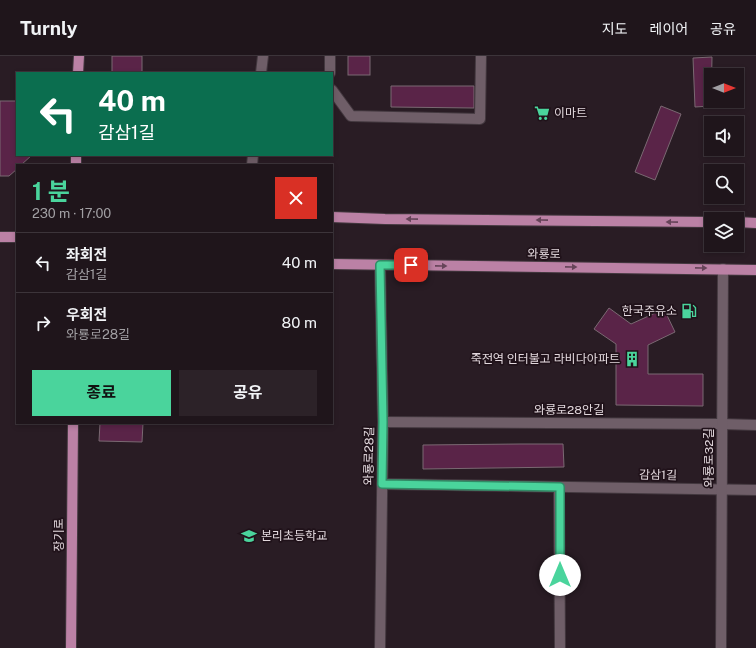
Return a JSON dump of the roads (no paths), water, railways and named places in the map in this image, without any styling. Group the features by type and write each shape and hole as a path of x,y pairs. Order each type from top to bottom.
{"main road":[{"path":"78,72 79,56"},
{"path":"333,217 385,219 704,222"},
{"path":"744,222 756,223"},
{"path":"0,237 16,237"},
{"name":"와룡로","path":"333,264 756,270"},
{"name":"장기로","path":"71,648 72,424"}],"street":[{"path":"261,72 263,56"},
{"path":"330,56 330,72"},
{"path":"333,91 351,116 480,119 481,56"},
{"name":"와룡로28길","path":"380,265 383,422 380,648"},
{"name":"와룡로32길","path":"721,648 723,269"},
{"name":"와룡로28안길","path":"383,422 756,425"},
{"name":"감삼1길","path":"382,484 756,490"},
{"path":"560,487 560,648"}],"place":[{"name":"이마트","path":"542,113"},
{"name":"한국주유소","path":"689,311"},
{"name":"죽전역 인터불고 라비다아파트","path":"632,359"},
{"name":"본리초등학교","path":"249,536"}]}
